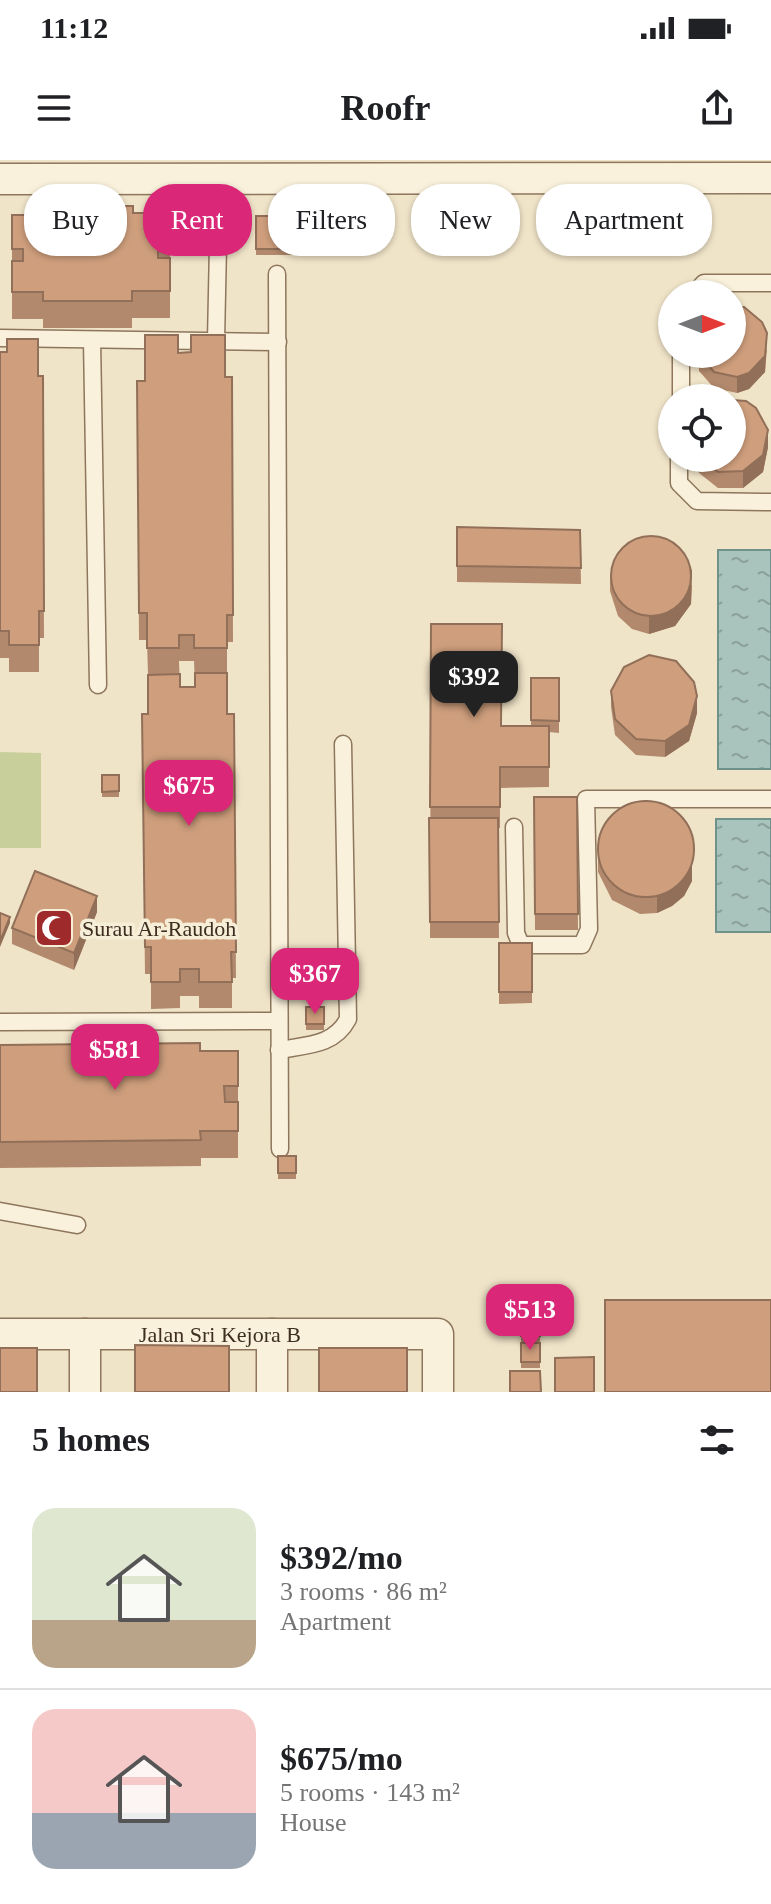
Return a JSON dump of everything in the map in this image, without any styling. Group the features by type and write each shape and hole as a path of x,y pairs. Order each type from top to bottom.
{"street":[{"path":"0,179 39,170 291,169 653,169 771,178"},
{"name":"Jalan Sri Kejora B","path":"0,1334 438,1334 438,1392"},
{"path":"85,1334 85,1392"},
{"path":"272,1334 272,1392"}],"lane":[{"path":"216,341 218,256"},
{"path":"277,274 280,1149"},
{"path":"746,283 771,283"},
{"path":"0,338 278,342"},
{"path":"92,340 98,685"},
{"path":"679,472 679,483 697,501 771,502"},
{"path":"279,1050 330,1040 341,1032 348,1019 343,744"},
{"path":"514,827 516,933 521,945 582,945 589,929 586,799 771,799"},
{"path":"0,1022 279,1021"},
{"path":"0,1211 77,1225"}],"green space":[{"path":"0,752 41,753 41,848 0,848"}],"water":[{"path":"718,550 771,550 771,769 718,769"},
{"path":"716,819 771,819 771,932 716,932"}],"building":[{"path":"127,206 133,206 133,213 143,213 143,256 170,258 170,291 132,291 132,301 43,301 43,292 12,292 12,261 23,261 23,249 12,249 12,215 24,215 24,256 127,256"},
{"path":"256,216 268,216 268,249 256,249"},
{"path":"746,309 762,322 767,333 765,356 749,373 737,377 714,372 711,368 746,368"},
{"path":"145,335 178,335 178,353 191,352 191,335 225,335 225,377 232,377 233,615 227,615 227,648 194,648 194,635 179,635 179,648 147,648 147,613 139,613 137,381 145,381"},
{"path":"7,339 38,339 38,376 43,376 44,611 39,611 39,645 9,645 9,631 0,631 0,352 7,352"},
{"path":"746,401 756,408 768,430 763,455 746,469"},
{"path":"457,527 580,530 581,568 457,566"},
{"path":"651,536 666,539 679,548 688,561 691,576 688,591 679,604 666,613 651,616 636,613 623,604 614,591 611,576 614,561 623,548 636,539"},
{"path":"431,624 502,624 501,726 549,726 549,767 500,767 500,807 430,807"},
{"path":"649,655 676,661 694,682 697,696 689,725 665,741 636,739 615,719 611,691 624,667"},
{"path":"195,673 227,673 227,714 234,714 236,952 231,952 232,982 199,982 199,969 180,969 180,982 151,982 151,947 145,947 142,714 148,714 148,675 180,674 180,687 195,687"},
{"path":"531,678 559,678 559,721 531,720"},
{"path":"102,775 119,775 119,791 102,792"},
{"path":"534,797 577,797 578,914 535,914"},
{"path":"646,801 664,805 680,815 690,831 694,849 690,867 680,883 664,893 646,897 628,893 612,883 602,867 598,849 602,831 612,815 628,805"},
{"path":"429,818 498,818 499,922 430,922"},
{"name":"Surau Ar-Raudoh","path":"35,871 97,896 74,953 12,928"},
{"path":"0,913 10,917 0,941"},
{"path":"499,943 532,943 532,992 499,992"},
{"path":"306,1007 324,1007 324,1024 306,1024"},
{"path":"200,1043 200,1051 238,1051 238,1086 224,1086 225,1102 238,1102 238,1131 200,1131 201,1140 0,1142 0,1045"},
{"path":"278,1156 296,1156 296,1173 278,1173"},
{"path":"605,1300 771,1300 771,1392 605,1392"},
{"path":"521,1306 540,1306 540,1336 521,1336"},
{"path":"521,1343 540,1343 540,1362 521,1362"},
{"path":"135,1345 229,1346 229,1392 135,1392"},
{"path":"0,1348 37,1348 37,1392 0,1392"},
{"path":"319,1348 407,1348 407,1392 319,1392"},
{"path":"594,1357 594,1392 555,1392 555,1358"},
{"path":"510,1371 540,1371 541,1392 510,1392"}],"place":[{"name":"Surau Ar-Raudoh","path":"54,928"}]}
